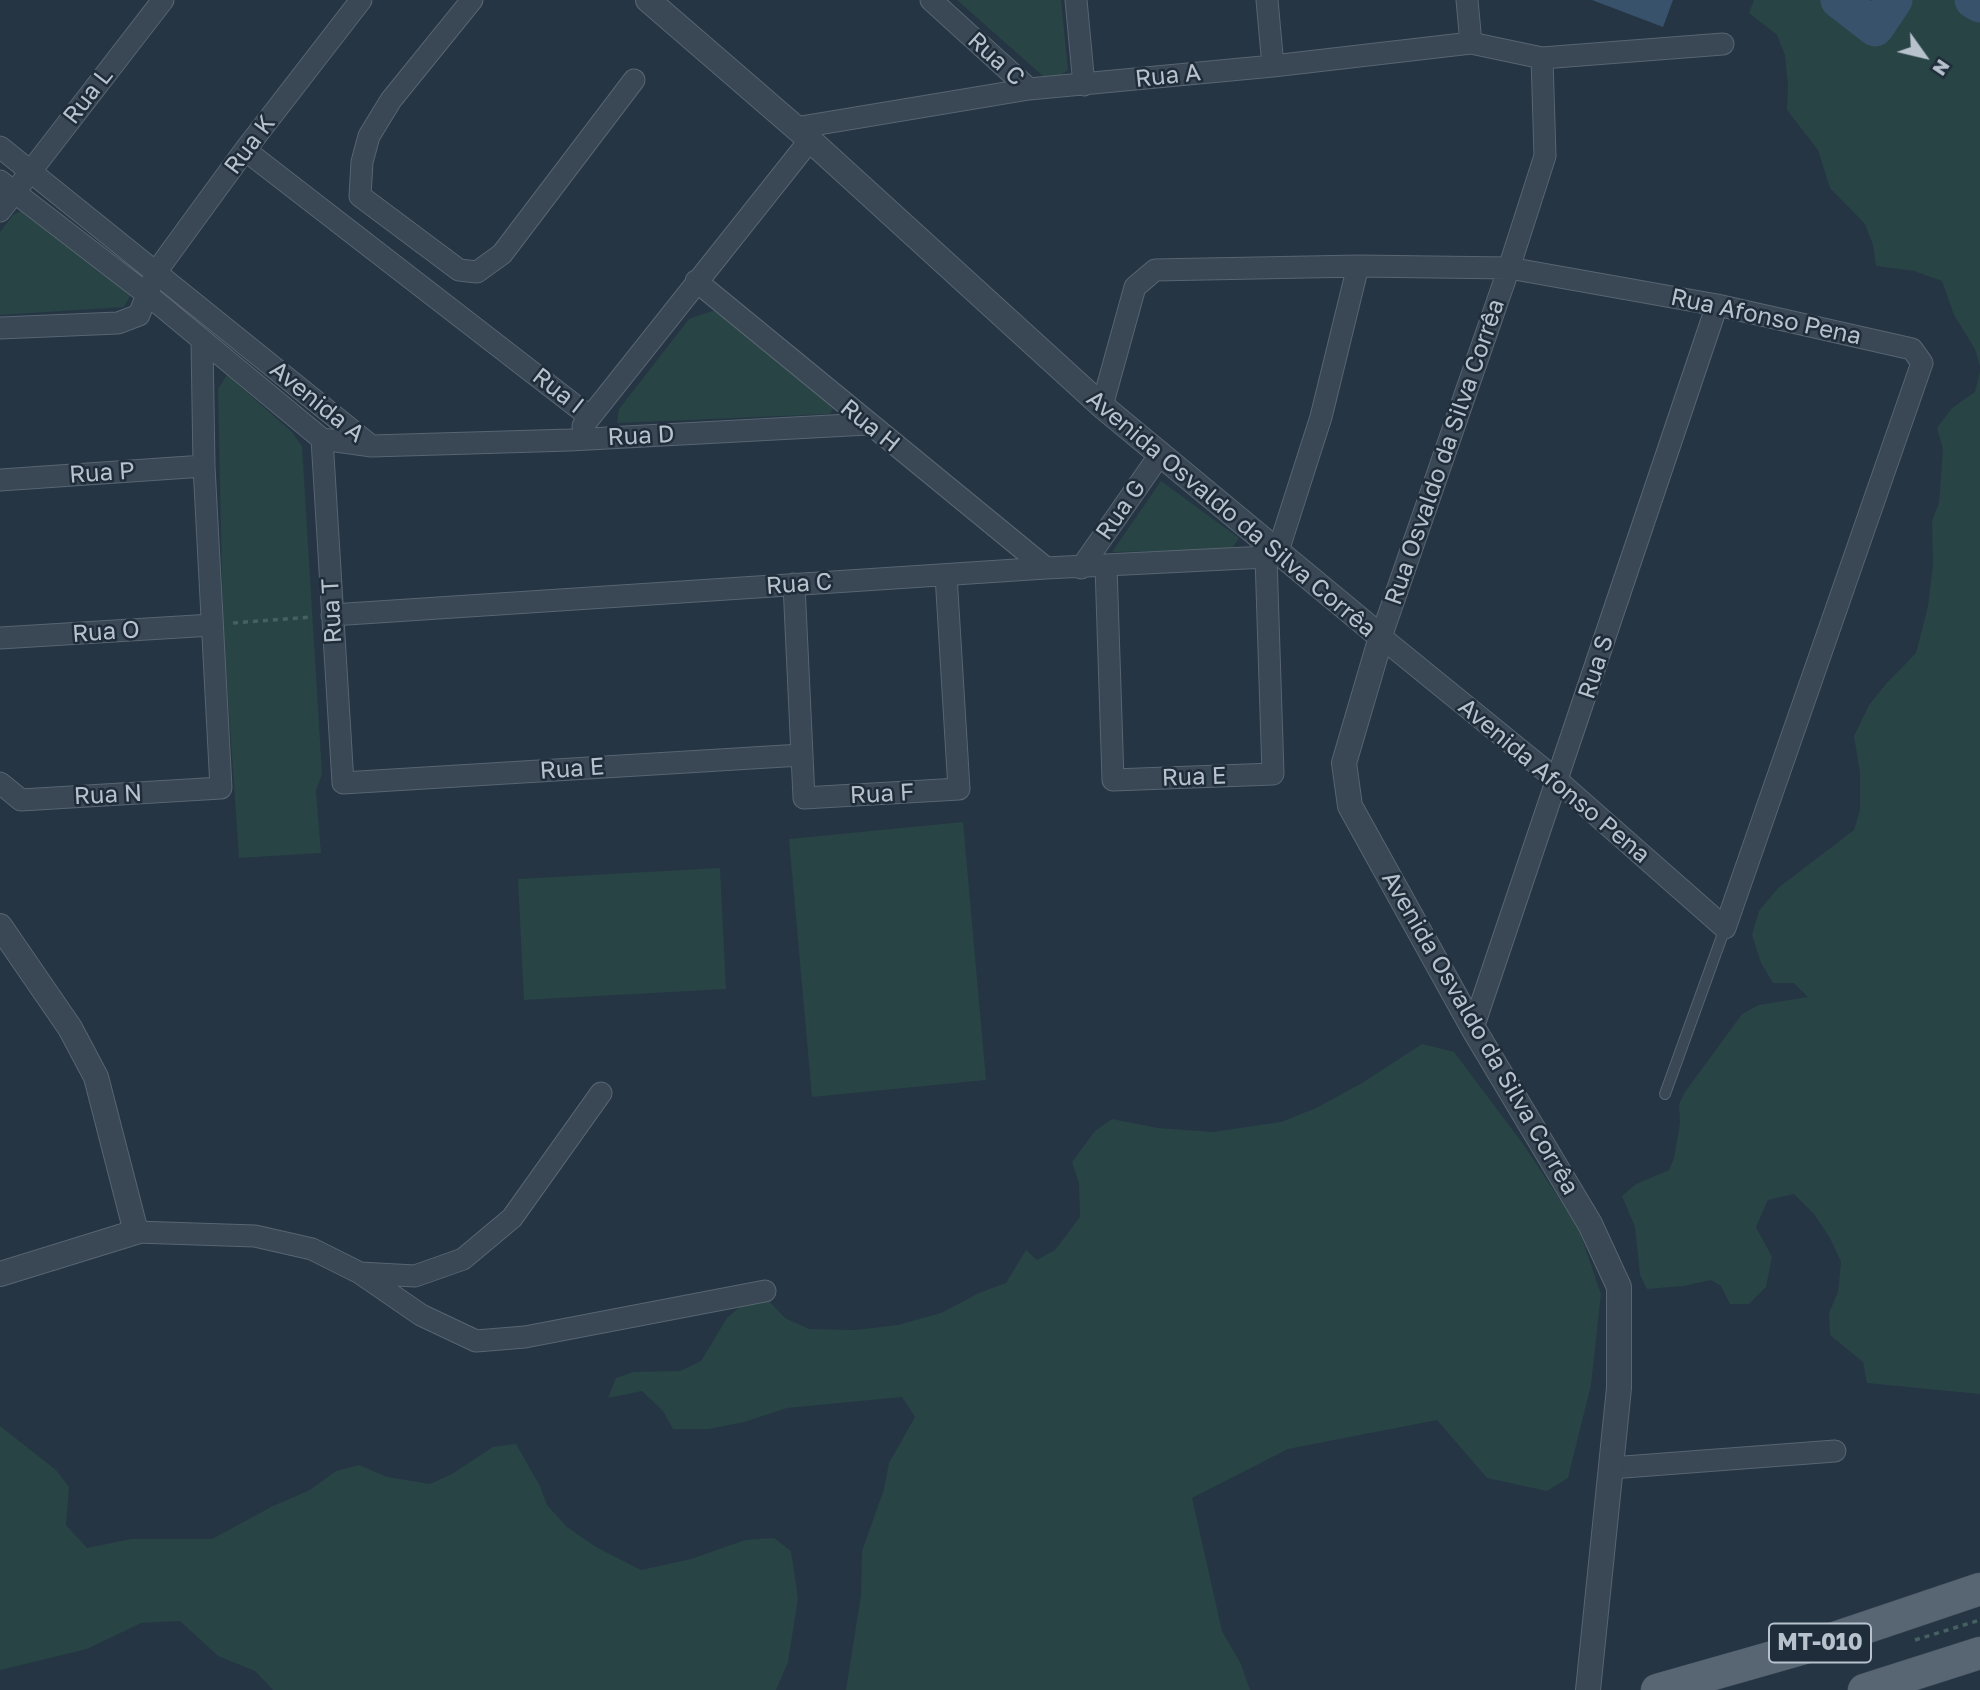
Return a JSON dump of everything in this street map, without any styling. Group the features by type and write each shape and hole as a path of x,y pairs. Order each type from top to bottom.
{"main road":[{"name":"MT-010","path":"1657,1690 1808,1647 1980,1590"},
{"name":"MT-010","path":"1864,1690 1980,1653"}],"street":[{"name":"Rua L","path":"0,211 7,187 31,171 163,0"},
{"name":"Rua K","path":"148,295 156,272 360,0"},
{"path":"472,0 391,100 369,136 362,162 360,196 459,270 477,272 502,254 634,80"},
{"name":"Avenida Osvaldo da Silva Corrêa","path":"648,0 802,134 1102,406 1161,453 1272,554 1381,637 1344,763 1350,806 1473,1028 1590,1224 1619,1287 1619,1388 1588,1690"},
{"name":"Rua C","path":"931,0 1029,89"},
{"path":"1076,0 1084,85"},
{"path":"1267,0 1273,66"},
{"path":"1466,0 1471,43"},
{"name":"Rua A","path":"802,134 1029,89 1273,66 1471,43 1542,58 1723,44"},
{"path":"1509,268 1545,156 1542,58"},
{"name":"Rua I","path":"245,150 590,417 696,281 802,134"},
{"name":"Avenida A","path":"0,147 372,446"},
{"name":"Avenida A","path":"7,187 148,295 322,439 372,446"},
{"path":"1272,554 1321,417 1358,267"},
{"name":"Rua Afonso Pena","path":"1102,406 1135,287 1154,270 1509,268 1717,305 1912,349 1922,363 1725,928"},
{"name":"Rua Osvaldo da Silva Corrêa","path":"1381,637 1509,268"},
{"name":"Rua H","path":"696,281 1046,568"},
{"path":"0,328 118,323 139,315 148,295"},
{"name":"Rua S","path":"1473,1028 1717,305"},
{"path":"202,341 204,466 212,625"},
{"path":"570,440 590,417"},
{"name":"Rua D","path":"372,446 570,440 868,424"},
{"name":"Rua T","path":"322,439 343,783"},
{"name":"Rua G","path":"1081,568 1161,453"},
{"name":"Rua P","path":"0,480 204,466"},
{"name":"Rua C","path":"332,615 1272,554"},
{"name":"Rua E","path":"1106,566 1113,780 1273,774 1272,554"},
{"name":"Rua F","path":"794,584 804,798 960,789 946,575"},
{"name":"Rua O","path":"0,639 212,625"},
{"name":"Rua N","path":"2,789 21,800 221,789 212,625"},
{"name":"Avenida Afonso Pena","path":"1381,637 1558,781 1725,928"},
{"name":"Rua E","path":"343,783 801,755"},
{"path":"0,926 70,1028 96,1077 136,1232"},
{"path":"360,1273 415,1276 463,1259 512,1218 601,1093"},
{"path":"1,1271 136,1232 255,1237 312,1249 360,1273 421,1315 476,1341 525,1337 765,1291"},
{"path":"1611,1468 1835,1451"}],"lane":[{"path":"1665,1094 1725,928"}],"path":[{"path":"212,625 332,615"}],"green space":[{"path":"957,0 1061,0 1068,70 1058,77 1043,76"},
{"path":"1754,0 1980,0 1980,366 1975,349 1954,315 1942,281 1914,271 1876,266 1873,245 1865,224 1830,188 1818,150 1787,110 1785,55 1777,35 1749,13"},
{"path":"21,211 131,294 124,307 0,315 0,232 13,215"},
{"path":"715,310 834,408 829,414 617,423 619,409 689,319"},
{"path":"1980,371 1980,1394 1867,1383 1863,1362 1830,1335 1829,1313 1838,1292 1841,1262 1830,1238 1814,1214 1794,1194 1768,1200 1756,1227 1772,1257 1766,1287 1749,1304 1730,1304 1721,1286 1711,1280 1684,1286 1647,1289 1640,1275 1635,1227 1622,1196 1636,1184 1669,1170 1674,1158 1680,1123 1679,1104 1742,1014 1759,1005 1808,997 1794,983 1773,983 1761,963 1752,935 1759,911 1778,888 1854,830 1860,810 1860,772 1854,736 1869,705 1916,653 1928,606 1933,565 1932,521 1939,503 1943,449 1937,428 1952,408 1975,392"},
{"path":"227,375 292,432 302,446 322,774 316,791 321,853 239,858 223,624 218,389"},
{"path":"1161,481 1239,538 1231,550 1112,552"},
{"path":"963,822 986,1080 812,1097 789,839"},
{"path":"720,868 726,989 524,1000 518,879"},
{"path":"1422,1044 1454,1052 1523,1144 1578,1227 1601,1294 1591,1385 1568,1478 1547,1491 1487,1478 1437,1420 1288,1449 1192,1498 1222,1631 1241,1664 1250,1690 846,1690 861,1595 862,1551 884,1489 889,1463 915,1417 902,1397 787,1408 744,1422 709,1429 673,1429 663,1411 642,1391 608,1398 616,1378 633,1372 680,1371 701,1361 727,1318 741,1306 768,1300 785,1318 809,1329 855,1330 898,1325 941,1313 979,1293 1006,1283 1026,1250 1037,1260 1055,1250 1080,1217 1079,1183 1072,1162 1095,1131 1112,1119 1158,1128 1213,1132 1281,1122 1316,1108 1362,1083"},
{"path":"0,1426 56,1470 69,1487 66,1525 87,1548 131,1539 212,1539 273,1506 310,1490 336,1471 359,1465 387,1477 430,1484 452,1474 493,1447 516,1444 540,1486 547,1505 567,1527 596,1547 641,1570 691,1559 745,1540 774,1538 791,1551 798,1598 788,1662 776,1690 273,1690 255,1671 218,1656 180,1621 141,1623 87,1649 0,1670"}],"water":[{"path":"1592,0 1673,0 1663,27"}],"waterway":[{"path":"1839,0 1875,28 1894,0"},
{"path":"1973,0 1980,4"}]}
